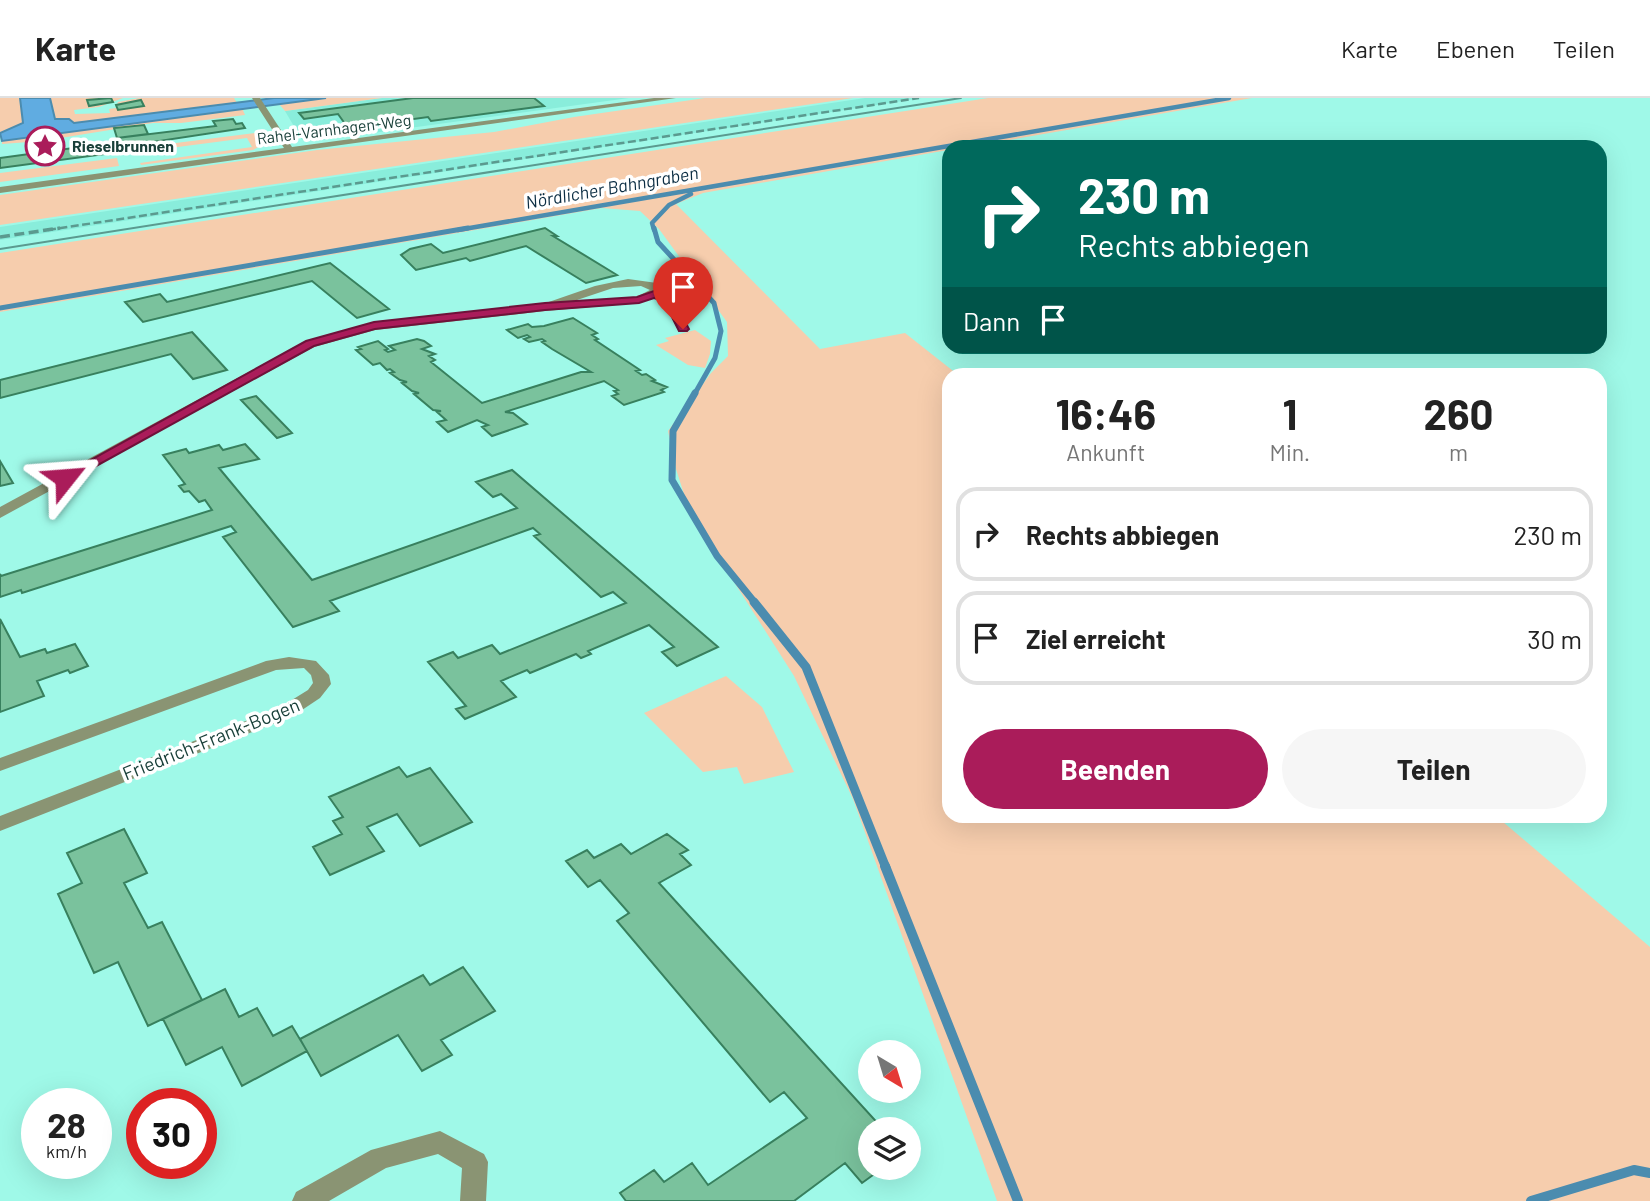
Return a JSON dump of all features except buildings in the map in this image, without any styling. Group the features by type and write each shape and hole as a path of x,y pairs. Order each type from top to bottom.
{"street":[{"path":"256,98 290,150"},
{"name":"Rahel-Varnhagen-Weg","path":"0,190 672,98"},
{"path":"0,513 310,344 374,326 545,306 639,300 654,294 668,299 683,329"},
{"name":"Friedrich-Frank-Bogen","path":"0,765 272,665 302,662 313,664 320,673 322,684 314,694 286,712 0,824"},
{"path":"306,1201 380,1158 440,1142 475,1162 472,1201"}],"shaded area":[{"path":"0,98 20,98 23,123 0,133"},
{"path":"50,98 123,98 99,107 74,110 75,114 110,113 109,109 116,108 118,102 139,98 234,98 237,103 74,123 69,119 55,119"},
{"path":"326,98 382,98 285,111 279,104"},
{"path":"382,98 629,98 314,141 302,140 285,111"},
{"path":"705,98 853,98 0,225 0,195 317,150 494,132"},
{"path":"865,98 922,98 0,240 0,227"},
{"path":"988,98 1252,98 1009,140 942,140 942,151 703,193 676,204 820,349 905,333 949,368 942,368 942,823 1504,823 1650,947 1650,1201 997,1201 853,799 794,676 690,513 676,469 668,431 711,373 728,356 727,322 659,229 640,211 602,208 0,312 0,253"},
{"path":"242,108 245,115 181,123 153,123 42,141 2,144 2,141"},
{"path":"255,133 262,145 253,150 141,165 140,163 252,147 247,138 170,148 168,144"},
{"path":"117,158 119,166 0,182 0,173"},
{"path":"695,330 711,341 705,368 688,365 656,345 669,341 665,338"},
{"path":"726,676 762,707 794,772 744,784 737,767 703,772 644,713"}],"water":[{"path":"20,98 50,98 55,119 69,119 74,123 274,98 326,98 2,141 0,133 23,123"}],"waterway":[{"name":"Nördlicher Bahngraben","path":"984,140 1229,98"},
{"name":"Nördlicher Bahngraben","path":"458,230 942,147"},
{"path":"654,230 652,223 669,205 691,194"},
{"name":"Nördlicher Bahngraben","path":"0,308 468,228"},
{"path":"654,228 658,242 714,303 721,331 715,358 694,395"},
{"path":"695,393 673,431 672,480 717,556 756,604"},
{"path":"754,602 806,667 886,868"},
{"path":"885,866 1018,1201"},
{"path":"1531,1201 1634,1170 1650,1173"}],"tram line":[{"path":"0,249 961,98"}],"railway":[{"path":"48,230 919,98"},
{"path":"0,237 60,228"}],"place":[{"name":"Rieselbrunnen","path":"45,146"}],"route":[{"path":"65,478 310,344 374,326 545,306 639,300 654,294 668,299 683,329"}]}
